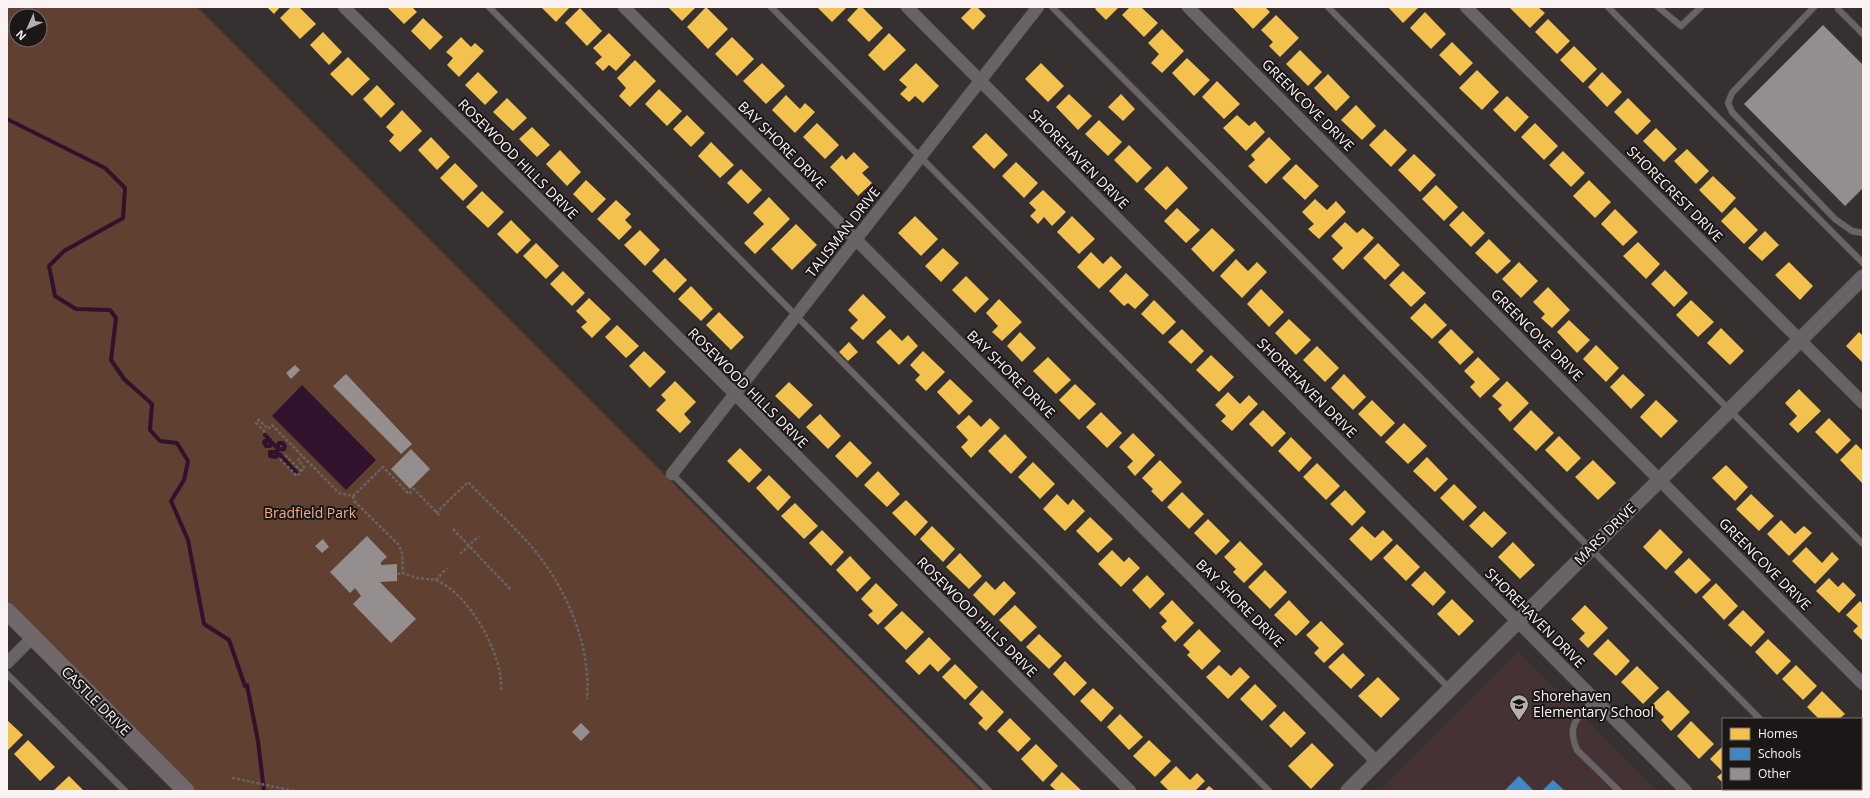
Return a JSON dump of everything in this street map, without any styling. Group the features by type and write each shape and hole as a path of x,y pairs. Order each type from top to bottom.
{"main road":[{"name":"CASTLE DRIVE","path":"7,611 186,791"}],"street":[{"name":"ROSEWOOD HILLS DRIVE","path":"344,7 735,394 1130,791"},
{"name":"BAY SHORE DRIVE","path":"624,7 1377,762"},
{"name":"SHOREHAVEN DRIVE","path":"907,7 1686,791"},
{"name":"TALISMAN DRIVE","path":"672,474 1038,7"},
{"name":"GREENCOVE DRIVE","path":"1188,7 1863,684"},
{"name":"SHORECREST DRIVE","path":"1466,7 1863,404"},
{"name":"MARS DRIVE","path":"1348,791 1863,277"},
{"path":"7,663 33,637"}],"lane":[{"path":"490,7 1269,791"},
{"path":"771,7 1450,689"},
{"path":"1052,7 1759,718"},
{"path":"1328,7 1863,544"},
{"path":"1608,7 1863,263"},
{"path":"1658,7 1681,26 1701,7"},
{"path":"1814,7 1732,93 1728,103 1732,112 1835,218 1852,231 1863,233"},
{"path":"1837,8 1863,34"},
{"path":"672,474 988,791"},
{"path":"7,674 125,791"},
{"path":"1595,699 1574,724 1572,734 1573,741 1577,750 1618,791"}],"path":[{"path":"264,432 256,423 259,420 268,429 272,425 339,493 353,496"},
{"path":"284,454 301,472"},
{"path":"280,459 297,476 305,468 298,460 302,456"},
{"path":"353,496 383,467 409,494 414,489 441,517"},
{"path":"436,512 468,482 540,557 565,598 583,646 587,674 586,699"},
{"path":"353,496 354,501 399,545 402,554 403,573"},
{"path":"453,529 511,590"},
{"path":"460,554 479,536"},
{"path":"436,580 447,568"},
{"path":"397,574 403,573 417,578 436,580 443,583 467,607 482,627 498,664 501,676 501,691"},
{"path":"232,778 295,791"}],"shaded area":[{"path":"302,385 376,460 346,490 272,416"},
{"name":"Shorehaven Elementary School","path":"1519,652 1658,791 1380,791"}],"green space":[{"name":"Bradfield Park","path":"7,7 197,7 981,791 196,791 7,601"}],"building: Homes":[{"path":"267,7 280,7 274,14"},
{"path":"291,7 299,7 316,24 300,39 280,18"},
{"path":"387,7 412,7 417,12 404,24"},
{"path":"541,7 570,7 556,22"},
{"path":"668,7 696,7 682,21"},
{"path":"706,7 728,29 708,49 687,27"},
{"path":"817,7 847,7 832,22"},
{"path":"859,7 862,7 883,28 869,42 847,20"},
{"path":"972,7 977,7 986,16 973,30 961,18"},
{"path":"1097,7 1119,7 1106,20 1095,9"},
{"path":"1130,7 1141,7 1158,23 1144,37 1122,15"},
{"path":"1232,7 1265,7 1270,12 1253,29"},
{"path":"1388,7 1419,7 1403,23"},
{"path":"1509,7 1538,7 1545,13 1530,28"},
{"path":"580,8 602,31 587,46 565,23"},
{"path":"1425,12 1446,34 1431,49 1410,28"},
{"path":"1276,15 1299,38 1280,57 1269,46 1273,42 1261,30"},
{"path":"423,18 443,37 430,50 411,31"},
{"path":"1548,19 1570,41 1557,54 1535,32"},
{"path":"1162,29 1184,51 1162,73 1151,63 1159,54 1148,43"},
{"path":"323,32 342,52 329,65 310,45"},
{"path":"609,33 631,55 616,71 609,65 603,71 595,63 602,57 593,48"},
{"path":"889,33 906,50 884,71 868,55"},
{"path":"461,37 471,47 475,43 484,51 459,77 447,65 453,58 446,52"},
{"path":"732,37 754,59 737,76 715,54"},
{"path":"1452,42 1473,63 1460,76 1439,55"},
{"path":"1574,46 1597,69 1583,83 1560,60"},
{"path":"1300,50 1322,72 1308,86 1286,64"},
{"path":"348,57 370,79 352,96 330,74"},
{"path":"1187,58 1210,80 1194,96 1172,73"},
{"path":"635,60 656,81 630,107 619,96 626,88 617,78"},
{"path":"762,63 785,86 766,104 743,81"},
{"path":"916,63 939,86 923,103 915,96 909,102 900,94 907,87 899,80"},
{"path":"1041,63 1064,86 1048,102 1025,79"},
{"path":"1477,70 1499,92 1482,110 1459,88"},
{"path":"478,72 498,92 485,105 465,85"},
{"path":"1602,72 1622,92 1607,107 1588,87"},
{"path":"1328,74 1350,97 1336,111 1314,88"},
{"path":"1217,81 1240,104 1224,119 1202,97"},
{"path":"377,85 395,104 381,118 363,99"},
{"path":"659,89 682,111 667,126 645,104"},
{"path":"1069,94 1092,116 1078,130 1056,107"},
{"path":"1121,94 1135,109 1123,121 1108,107"},
{"path":"786,95 800,109 805,103 815,112 795,133 772,110"},
{"path":"1507,96 1529,117 1515,132 1493,110"},
{"path":"507,98 527,118 513,131 493,112"},
{"path":"1628,98 1651,121 1637,135 1614,112"},
{"path":"1356,105 1376,126 1362,140 1341,120"},
{"path":"402,110 422,131 400,152 389,141 394,135 386,127"},
{"path":"687,115 705,133 691,147 673,129"},
{"path":"1237,115 1249,126 1255,121 1265,132 1246,151 1223,128"},
{"path":"1099,120 1122,142 1108,156 1085,134"},
{"path":"817,123 839,145 825,159 803,137"},
{"path":"1535,123 1558,146 1544,160 1521,137"},
{"path":"532,127 550,145 537,157 519,139"},
{"path":"1656,128 1677,149 1664,162 1643,141"},
{"path":"1385,129 1407,150 1391,167 1369,145"},
{"path":"986,133 1008,155 994,169 972,147"},
{"path":"431,137 450,157 437,170 418,150"},
{"path":"1269,137 1291,159 1266,184 1248,166 1255,160 1251,155"},
{"path":"711,142 734,165 720,178 698,156"},
{"path":"1129,145 1152,168 1137,183 1114,160"},
{"path":"1687,149 1709,171 1696,184 1674,161"},
{"path":"560,150 581,172 567,186 546,164"},
{"path":"1563,151 1585,173 1571,187 1549,165"},
{"path":"854,152 869,167 862,173 872,183 858,196 830,167 842,155 846,160"},
{"path":"1414,154 1436,175 1420,192 1398,170"},
{"path":"1016,162 1038,183 1024,198 1002,176"},
{"path":"455,163 478,186 463,201 440,178"},
{"path":"1296,164 1319,186 1305,200 1282,178"},
{"path":"1167,166 1188,188 1166,210 1144,189"},
{"path":"741,169 762,190 748,204 727,183"},
{"path":"1713,176 1736,198 1722,213 1699,190"},
{"path":"586,180 606,199 592,213 573,194"},
{"path":"1589,180 1611,202 1595,218 1573,196"},
{"path":"1436,185 1458,207 1444,221 1422,199"},
{"path":"1043,190 1066,212 1052,226 1044,217 1038,224 1030,216 1036,210 1029,203"},
{"path":"482,191 504,212 488,228 466,207"},
{"path":"769,197 790,219 755,254 744,243 764,224 753,213"},
{"path":"1315,199 1327,210 1336,201 1346,212 1319,239 1308,229 1314,224 1302,212"},
{"path":"616,200 631,214 625,220 632,227 619,240 597,219"},
{"path":"1735,207 1758,230 1744,244 1721,221"},
{"path":"1177,208 1200,230 1186,243 1164,221"},
{"path":"1615,209 1638,232 1623,246 1601,224"},
{"path":"1463,211 1485,233 1471,247 1449,225"},
{"path":"915,216 938,239 921,256 898,233"},
{"path":"1072,216 1095,239 1079,254 1057,232"},
{"path":"511,220 531,240 517,254 497,234"},
{"path":"1345,222 1357,233 1363,228 1374,238 1343,270 1332,259 1343,248 1331,236"},
{"path":"796,224 817,245 792,270 771,249"},
{"path":"1212,228 1235,250 1213,272 1191,249"},
{"path":"640,230 660,250 645,266 624,245"},
{"path":"1765,231 1779,245 1762,261 1748,248"},
{"path":"1489,239 1511,261 1497,274 1475,253"},
{"path":"1638,242 1660,264 1646,279 1623,256"},
{"path":"536,243 559,266 546,279 523,256"},
{"path":"1378,243 1400,265 1385,280 1363,258"},
{"path":"943,248 959,263 941,282 925,266"},
{"path":"1091,252 1103,264 1111,256 1122,267 1099,289 1077,267"},
{"path":"665,258 687,280 674,293 652,271"},
{"path":"1236,259 1248,271 1257,262 1267,272 1242,298 1220,276"},
{"path":"1519,262 1538,281 1521,298 1502,279"},
{"path":"1789,262 1813,286 1800,300 1775,275"},
{"path":"1665,270 1688,293 1674,307 1651,284"},
{"path":"563,271 585,293 572,306 550,284"},
{"path":"1403,271 1426,293 1411,307 1389,285"},
{"path":"1126,273 1149,295 1135,309 1128,303 1124,306 1109,291"},
{"path":"966,276 989,299 975,313 952,290"},
{"path":"691,286 713,309 701,321 678,299"},
{"path":"1548,287 1570,310 1552,328 1541,318 1545,314 1533,302"},
{"path":"1261,289 1284,312 1269,327 1247,304"},
{"path":"863,294 886,317 863,340 850,328 858,320 848,310"},
{"path":"589,298 611,319 592,338 581,327 587,322 576,311"},
{"path":"999,299 1022,322 1002,341 992,332 998,326 986,313"},
{"path":"1154,300 1176,322 1163,335 1141,314"},
{"path":"1691,300 1714,322 1698,337 1676,315"},
{"path":"1425,303 1447,325 1432,339 1410,318"},
{"path":"719,312 744,337 731,350 706,325"},
{"path":"1289,319 1311,340 1296,355 1275,333"},
{"path":"1569,320 1590,340 1577,353 1557,332"},
{"path":"617,325 639,346 626,358 605,337"},
{"path":"1721,328 1744,351 1730,365 1707,343"},
{"path":"890,329 902,341 908,335 918,346 899,365 876,342"},
{"path":"1182,329 1204,351 1191,364 1168,342"},
{"path":"1451,329 1474,352 1460,365 1438,342"},
{"path":"1020,332 1036,348 1022,362 1007,346"},
{"path":"1859,332 1863,336 1863,363 1846,346"},
{"path":"849,342 858,352 848,361 839,352"},
{"path":"1596,345 1619,368 1606,382 1583,359"},
{"path":"1317,346 1339,368 1325,382 1303,360"},
{"path":"644,351 666,372 650,388 629,366"},
{"path":"923,351 945,372 926,391 915,380 920,375 910,365"},
{"path":"1211,355 1234,377 1219,392 1196,370"},
{"path":"1048,357 1071,380 1056,394 1033,371"},
{"path":"1478,357 1500,379 1480,398 1470,387 1475,382 1464,371"},
{"path":"1344,374 1366,397 1353,410 1331,388"},
{"path":"1623,374 1645,395 1631,409 1610,387"},
{"path":"950,379 973,401 959,415 937,392"},
{"path":"675,381 696,402 684,414 691,422 680,433 656,410 666,400 661,395"},
{"path":"1507,381 1529,403 1510,422 1498,409 1502,405 1492,396"},
{"path":"789,382 813,405 799,419 775,396"},
{"path":"1075,384 1096,404 1079,420 1059,400"},
{"path":"1799,389 1821,411 1798,433 1789,424 1797,416 1785,403"},
{"path":"1228,392 1240,404 1249,395 1258,404 1232,431 1221,421 1226,416 1215,405"},
{"path":"1372,400 1395,423 1381,437 1358,414"},
{"path":"1656,400 1678,421 1661,438 1640,417"},
{"path":"1263,410 1286,433 1272,447 1249,424"},
{"path":"1531,410 1554,433 1536,451 1513,429"},
{"path":"1101,412 1122,433 1107,448 1086,427"},
{"path":"820,414 841,436 828,449 806,427"},
{"path":"969,415 981,427 990,418 1000,428 971,458 961,447 968,440 956,427"},
{"path":"1829,418 1851,440 1837,454 1815,432"},
{"path":"1404,423 1427,446 1408,464 1385,442"},
{"path":"1133,433 1155,455 1135,476 1127,467 1133,461 1119,447"},
{"path":"1005,434 1027,457 1011,474 988,451"},
{"path":"1559,436 1581,458 1567,472 1545,450"},
{"path":"1291,437 1312,458 1299,472 1278,451"},
{"path":"850,441 872,463 857,478 835,456"},
{"path":"1856,444 1863,451 1862,483 1840,460"},
{"path":"740,448 762,470 749,483 727,461"},
{"path":"1427,457 1448,479 1435,492 1413,471"},
{"path":"1160,460 1182,482 1162,502 1151,491 1153,489 1142,478"},
{"path":"1593,460 1616,483 1598,500 1575,477"},
{"path":"1033,462 1055,484 1040,499 1018,477"},
{"path":"1317,463 1340,486 1326,500 1303,477"},
{"path":"1726,465 1748,487 1735,501 1712,478"},
{"path":"878,471 900,494 887,507 864,485"},
{"path":"769,475 791,497 778,511 756,488"},
{"path":"1454,484 1477,507 1463,521 1440,498"},
{"path":"1345,490 1366,512 1352,526 1330,504"},
{"path":"1182,492 1204,514 1189,529 1167,507"},
{"path":"1057,494 1068,505 1073,499 1085,511 1065,531 1043,509"},
{"path":"1751,494 1774,516 1759,531 1736,509"},
{"path":"906,500 928,522 915,536 892,513"},
{"path":"795,503 818,526 804,539 781,516"},
{"path":"1484,511 1507,533 1492,548 1469,526"},
{"path":"1090,517 1113,539 1098,553 1076,531"},
{"path":"1208,519 1230,541 1216,555 1194,533"},
{"path":"1781,520 1795,534 1804,526 1812,533 1789,556 1767,534"},
{"path":"932,526 955,549 943,562 920,539"},
{"path":"1362,526 1375,538 1383,530 1393,540 1371,561 1349,539"},
{"path":"1660,529 1683,552 1666,570 1643,547"},
{"path":"822,530 844,552 831,566 809,543"},
{"path":"1240,541 1263,564 1244,583 1233,572 1236,569 1224,557"},
{"path":"1513,542 1535,565 1520,579 1498,557"},
{"path":"1397,544 1420,567 1406,581 1383,558"},
{"path":"1806,547 1822,563 1832,552 1839,559 1815,584 1792,561"},
{"path":"1112,550 1124,562 1129,557 1140,568 1121,587 1098,564"},
{"path":"960,553 982,576 969,589 946,567"},
{"path":"850,556 871,578 857,592 836,570"},
{"path":"1689,558 1711,580 1696,594 1674,572"},
{"path":"1265,570 1287,592 1270,609 1248,587"},
{"path":"1425,571 1446,592 1433,606 1411,585"},
{"path":"1147,575 1165,594 1150,609 1132,590"},
{"path":"1829,578 1838,587 1843,582 1856,595 1839,613 1816,591"},
{"path":"986,581 995,590 1004,581 1016,593 994,616 973,595"},
{"path":"876,583 898,605 878,625 868,615 873,611 861,599"},
{"path":"1716,583 1738,606 1724,620 1702,597"},
{"path":"1452,599 1474,621 1459,636 1437,614"},
{"path":"1172,600 1194,623 1175,642 1161,627 1167,621 1159,613"},
{"path":"1289,600 1310,622 1296,636 1274,615"},
{"path":"1860,601 1863,604 1863,641 1853,631 1858,626 1846,615"},
{"path":"1015,605 1037,627 1021,642 999,620"},
{"path":"1585,605 1608,628 1588,648 1579,639 1585,633 1571,619"},
{"path":"1743,610 1765,632 1751,647 1728,625"},
{"path":"902,611 924,632 906,650 884,628"},
{"path":"1321,621 1344,644 1324,663 1314,653 1319,648 1306,635"},
{"path":"1199,629 1221,651 1202,670 1187,655 1190,652 1183,645"},
{"path":"1039,634 1062,656 1049,669 1026,647"},
{"path":"929,637 951,659 938,672 930,664 919,675 905,661"},
{"path":"1608,639 1630,661 1616,676 1593,654"},
{"path":"1768,639 1791,661 1777,675 1755,652"},
{"path":"1343,653 1365,675 1351,689 1328,667"},
{"path":"1065,661 1087,683 1074,696 1053,674"},
{"path":"955,664 978,687 965,700 942,677"},
{"path":"1219,665 1231,676 1240,667 1250,677 1228,699 1206,677"},
{"path":"1796,665 1817,686 1803,700 1782,679"},
{"path":"1637,666 1659,688 1643,704 1621,682"},
{"path":"1378,677 1400,699 1381,718 1358,696"},
{"path":"1255,684 1277,706 1262,721 1240,699"},
{"path":"1093,688 1114,708 1101,722 1080,701"},
{"path":"982,690 1004,712 986,731 978,723 983,718 969,704"},
{"path":"1668,690 1690,712 1671,731 1661,720 1664,717 1652,705"},
{"path":"1822,691 1845,714 1840,718 1818,718 1807,707"},
{"path":"1284,711 1306,733 1291,748 1269,726"},
{"path":"1120,714 1143,737 1129,750 1107,727"},
{"path":"1010,718 1031,739 1018,752 997,731"},
{"path":"7,720 23,735 8,750 7,748"},
{"path":"1691,721 1714,744 1699,759 1677,736"},
{"path":"1862,731 1863,732 1862,750"},
{"path":"28,740 55,767 40,781 14,754"},
{"path":"1149,740 1171,761 1155,777 1133,756"},
{"path":"1312,743 1334,765 1311,789 1288,766"},
{"path":"1036,744 1058,766 1043,782 1021,759"},
{"path":"1722,747 1722,771 1710,759"},
{"path":"1176,766 1190,780 1197,773 1205,781 1195,791 1169,791 1160,782"},
{"path":"1062,772 1082,791 1056,791 1050,785"},
{"path":"1722,773 1722,782 1717,777"},
{"path":"69,776 84,791 53,791"},
{"path":"1209,786 1215,791 1204,791"},
{"path":"1760,790 1761,791 1733,791"}],"building: Schools":[{"path":"1519,776 1534,791 1504,791"},
{"path":"1553,780 1565,791 1542,791"}],"building: Other":[{"path":"1823,25 1863,65 1863,188 1845,206 1744,104"},
{"path":"295,365 300,370 291,379 286,373"},
{"path":"346,374 412,444 401,454 333,386"},
{"path":"411,449 430,469 410,489 391,469"},
{"path":"367,536 387,557 381,562 381,565 397,564 397,581 380,582 416,619 391,643 353,604 361,596 355,588 350,593 330,572"},
{"path":"323,539 329,547 322,553 315,546"},
{"path":"581,723 590,732 581,741 572,732"}],"waterway":[{"path":"7,119 105,168 125,188 123,218 64,251 49,266 55,296 76,309 110,310 116,318 111,360 124,379 152,404 150,430 160,441 177,443 188,461 184,480 171,501 188,540 204,624 229,640 245,686 247,685 258,741 264,791"},
{"path":"265,435 271,441 271,443 270,446 266,446 264,442 267,440 269,441 271,443 277,448 279,449 284,449 285,446 283,443 279,443 277,448 277,451 277,453 276,457 270,456 270,452 276,452 279,454 297,473"}],"place":[{"name":"Shorehaven Elementary School","path":"1519,721"}]}
